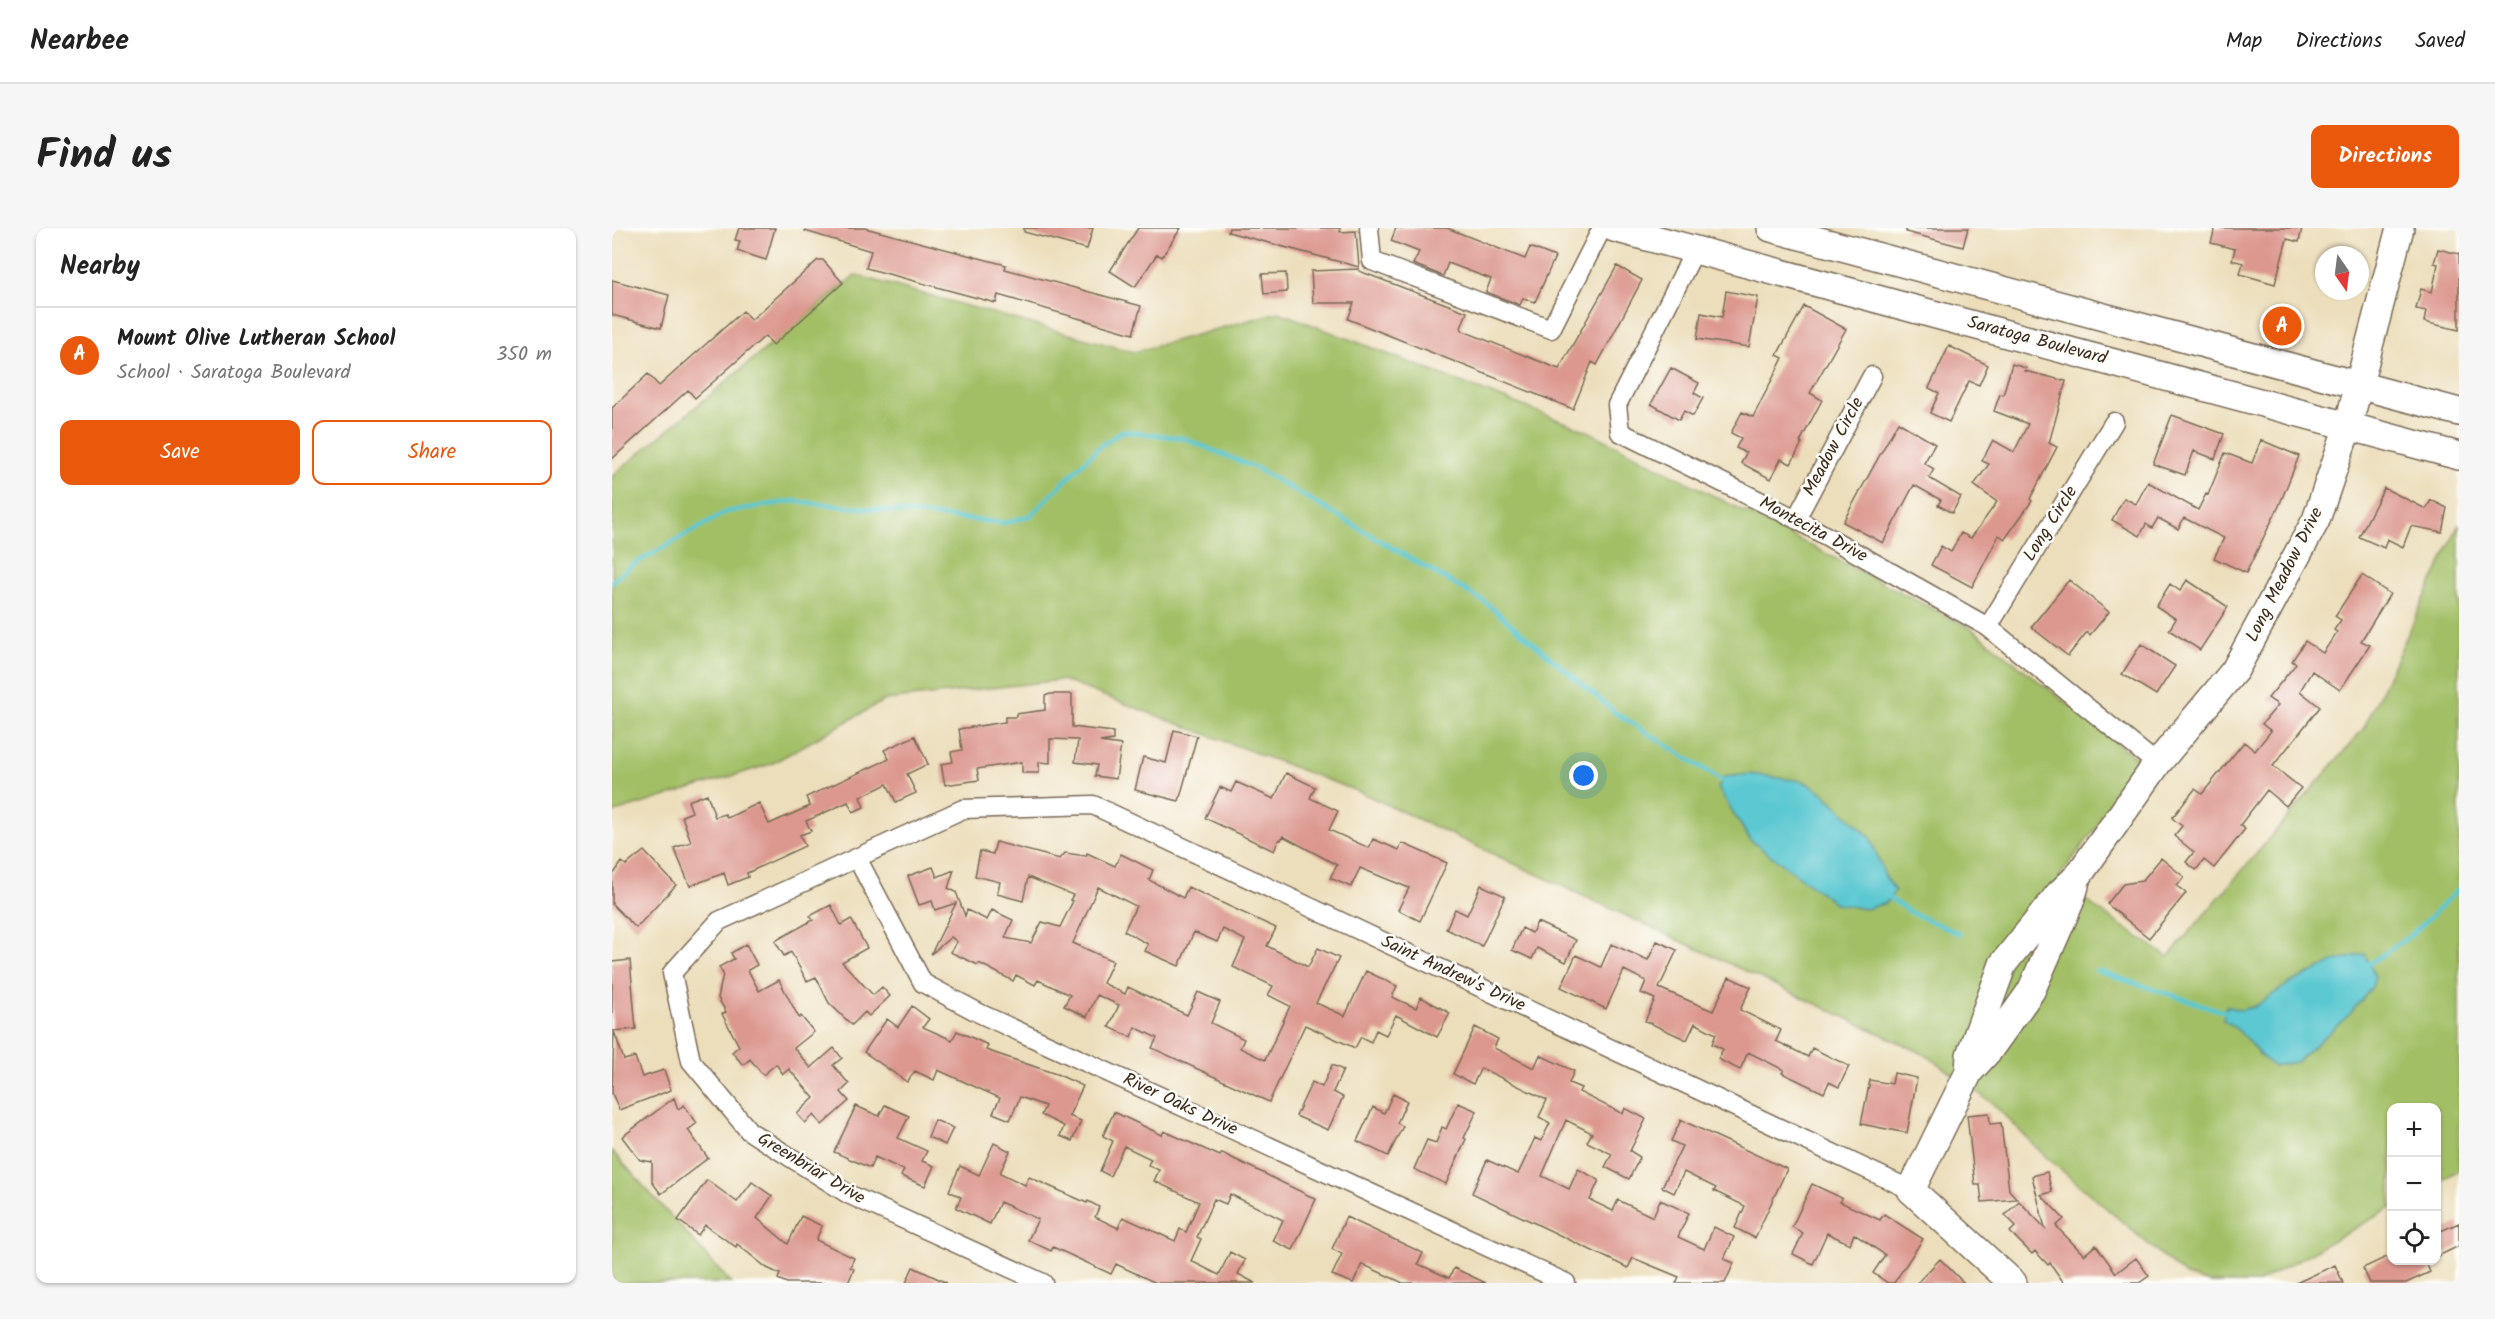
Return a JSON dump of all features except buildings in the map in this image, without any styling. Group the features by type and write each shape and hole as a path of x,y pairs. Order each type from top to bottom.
{"main road":[{"name":"Saratoga Boulevard","path":"1614,228 1844,288 2459,456"},
{"path":"1771,228 1857,239 2358,385 2459,412"},
{"name":"Long Meadow Drive","path":"1969,1072 1970,1055 2003,964 2059,894 2078,876 2157,764 2235,670 2316,520 2348,426 2400,228"},
{"path":"1844,288 1857,239"},
{"name":"Long Meadow Drive","path":"1911,1190 1969,1072 1989,1050 2031,991 2070,902 2078,876"},
{"name":"Saint Andrew's Drive","path":"1911,1190 2013,1283"}],"street":[{"path":"1369,228 1372,261 1551,329 1602,228"},
{"name":"Montecita Drive","path":"1695,250 1617,405 1620,432 1796,519 1988,627 2157,764"},
{"name":"Meadow Circle","path":"1796,519 1872,376"},
{"name":"Long Circle","path":"1988,627 2114,422"},
{"name":"Saint Andrew's Drive","path":"857,858 963,809 1093,805 1911,1190"},
{"name":"Greenbriar Drive","path":"857,858 719,921 672,974 691,1061 749,1131 848,1194 1043,1283"},
{"name":"River Oaks Drive","path":"857,858 923,983 981,1014 1566,1283"}],"green space":[{"path":"855,275 1134,352 1279,312 1590,432 1972,629 2144,764 2059,877 2097,909 2168,957 2364,728 2459,524 2459,1170 2441,1181 2441,1103 2387,1103 2387,1210 2257,1283 2210,1283 2186,1276 2045,1156 1992,1103 1926,1055 1362,793 1062,680 885,700 771,764 612,813 612,476"},
{"path":"612,1151 731,1283 612,1283"}],"water":[{"path":"1750,774 1803,781 1822,792 1870,837 1885,876 1895,891 1886,903 1866,909 1836,904 1750,840 1718,788 1724,777"},
{"path":"2365,954 2375,977 2372,987 2350,1014 2296,1062 2273,1066 2237,1030 2223,1020 2226,1006 2241,1010 2254,1007 2290,983 2338,960"}],"waterway":[{"path":"612,582 631,566 726,512 792,501 1005,523 1030,516 1099,447 1122,431 1183,438 1256,468 1485,602 1616,713 1726,783"},
{"path":"2366,966 2410,936 2459,889"},
{"path":"1885,895 1910,912 1960,934"},
{"path":"2097,971 2228,1013"}],"place":[{"name":"Mount Olive Lutheran School","path":"2282,326"}]}
